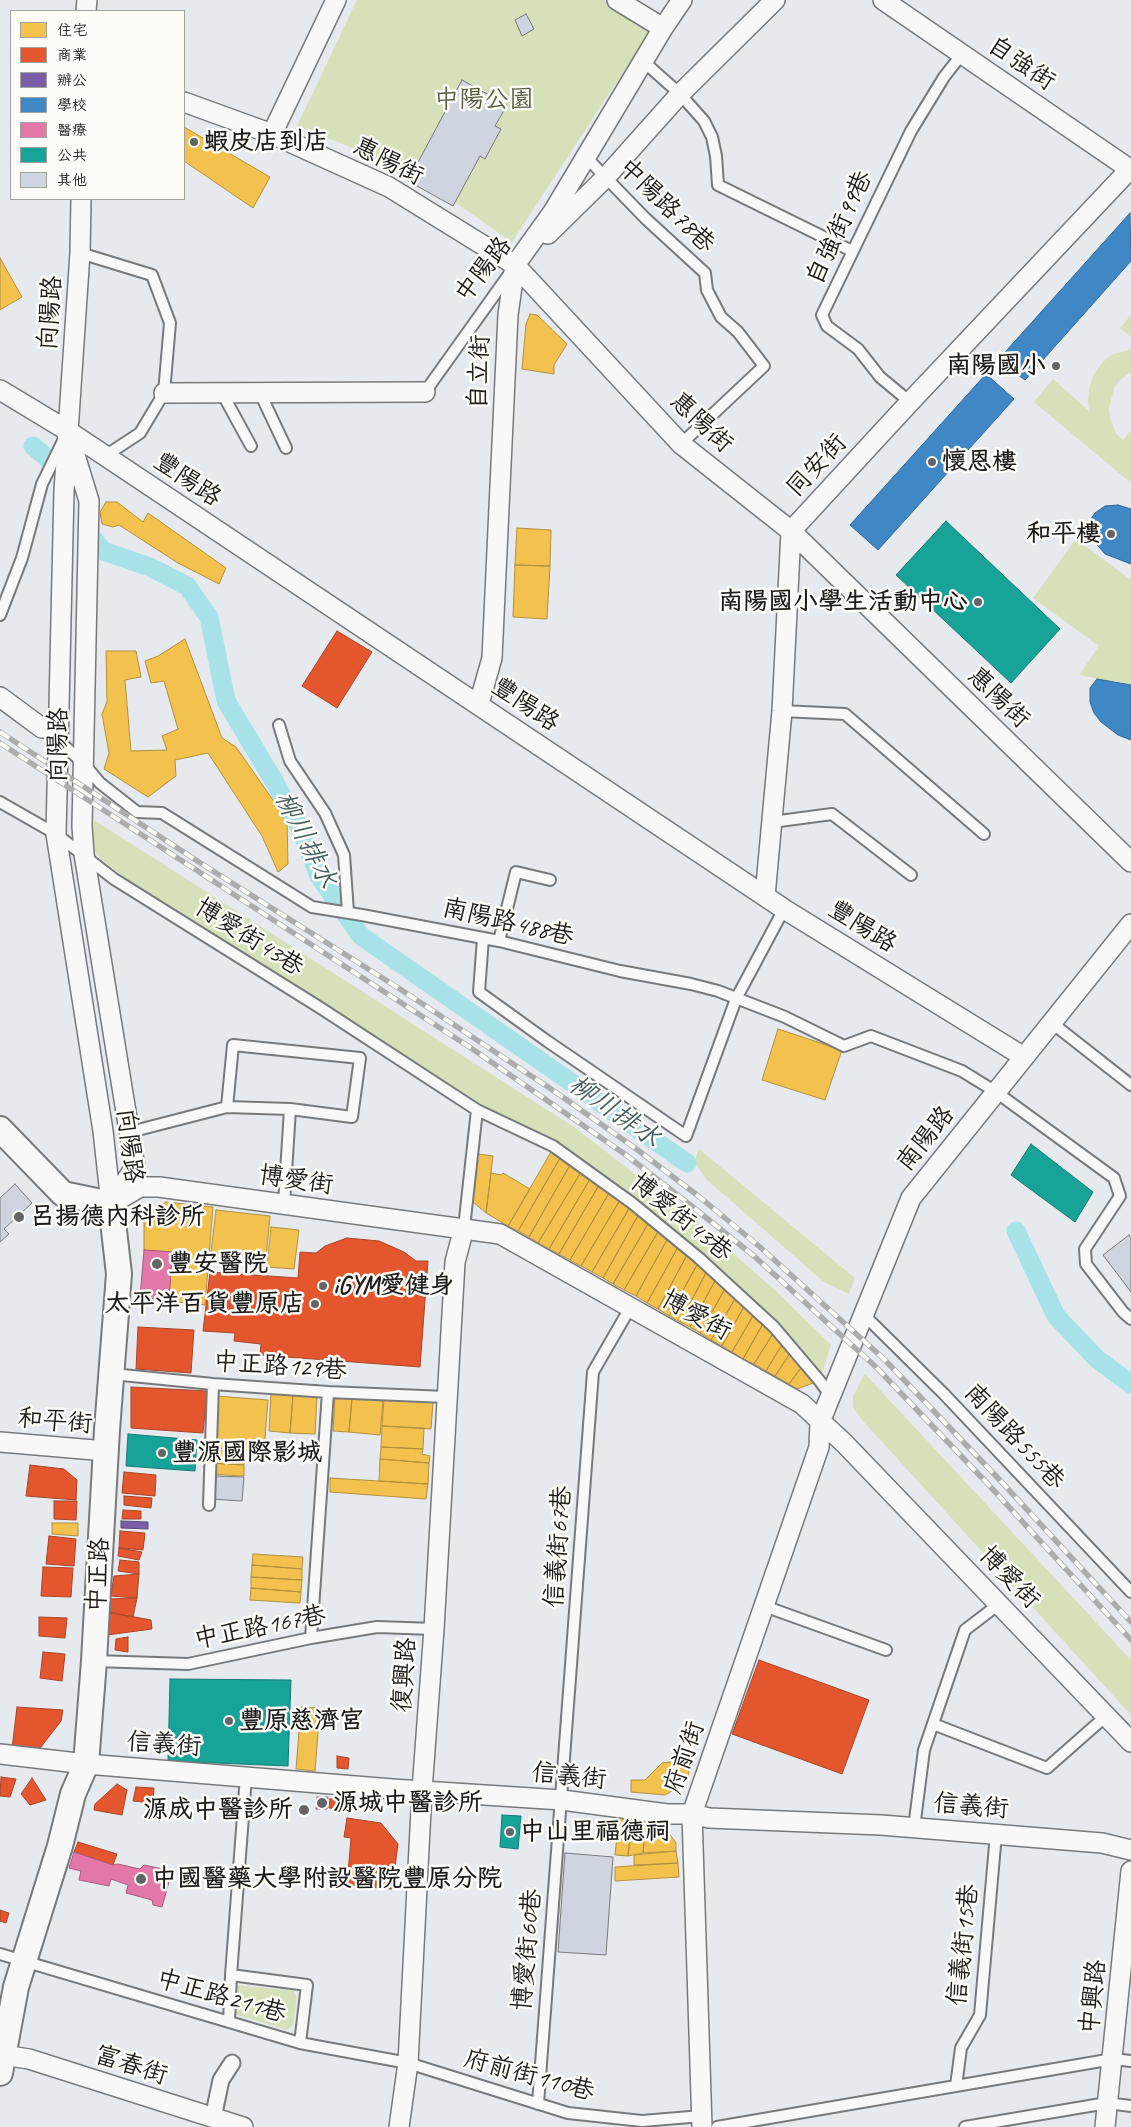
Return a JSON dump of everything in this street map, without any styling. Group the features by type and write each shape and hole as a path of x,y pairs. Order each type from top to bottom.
{"street":[{"path":"272,134 336,0"},
{"path":"617,0 663,28"},
{"name":"自立街","path":"479,704 492,658 508,316 515,265 553,212 663,28 682,0"},
{"name":"中陽路","path":"515,265 605,178 680,94 775,0"},
{"name":"自強街","path":"883,0 1131,169"},
{"name":"惠陽街","path":"185,102 272,134 389,187 515,265 681,444 791,531 1131,862"},
{"name":"同安街","path":"765,896 782,711 791,531 910,402 1131,169"},
{"name":"向陽路","path":"82,200 64,491 56,834 103,1131 111,1204"},
{"name":"豐陽路","path":"0,390 106,456 784,909 1024,1057"},
{"name":"中陽路","path":"164,394 425,392"},
{"name":"向陽路","path":"68,431 89,501 82,826 84,854 135,1167 111,1204"},
{"path":"0,697 42,728"},
{"name":"南陽路","path":"820,1422 911,1198 1024,1057 1129,931"},
{"path":"0,1129 62,1194 111,1204"},
{"name":"博愛街","path":"111,1204 140,1187 159,1187 500,1234 802,1404 844,1444 1131,1742"},
{"name":"中正路","path":"1,2064 5,2012 24,1960 60,1846 73,1794 86,1764 119,1274 111,1204"},
{"name":"復興路","path":"399,2127 408,2063 422,1790 434,1629 455,1262 464,1228"},
{"name":"府前街","path":"707,2123 692,1814 819,1447 820,1422"},
{"name":"和平街","path":"0,1442 106,1451"},
{"name":"信義街","path":"0,1754 86,1764 562,1800 666,1814 692,1814 709,1818 996,1834 1102,1843 1131,1850"},
{"name":"中興路","path":"1105,2127 1107,2103 1122,2060 1131,1871"},
{"name":"富春街","path":"1,2064 29,2059 212,2123 243,2127"},
{"path":"212,2123 221,2080 232,2063"}],"lane":[{"name":"自強街99巷","path":"910,402 880,377 858,349 827,326 822,315 910,131 944,77 962,54"},
{"path":"643,61 680,94 704,121 712,136 716,156 718,185 852,251"},
{"name":"中陽路78巷","path":"586,157 678,250 705,273 706,290 721,317 738,332 764,366 681,444"},
{"path":"80,253 152,275 170,323 164,394 140,433 106,456"},
{"name":"中陽路","path":"425,392 515,265"},
{"path":"222,393 251,446"},
{"path":"260,393 286,448"},
{"path":"0,615 22,558 42,484 68,431"},
{"path":"782,711 845,714 984,834"},
{"path":"278,725 290,761 325,813 344,855 348,912"},
{"name":"南陽路488巷","path":"42,728 84,764 100,783 137,812 162,813 312,907 348,912 499,941 620,971 691,984 718,991 785,1017 844,1046 871,1036 962,1071 996,1092 1114,1178 1120,1196 1085,1249 1086,1264 1123,1312 1131,1319"},
{"name":"博愛街43巷","path":"0,802 56,834 114,879 311,1002 477,1110 553,1146 632,1203 692,1252 774,1327 830,1395"},
{"path":"772,822 832,814 911,875"},
{"path":"499,941 516,872 550,880"},
{"path":"483,938 478,992 686,1136 736,999 784,909"},
{"path":"1052,1023 1131,1085"},
{"path":"130,1132 226,1107 290,1108 352,1117 360,1058 233,1045 226,1107"},
{"path":"284,1204 290,1108"},
{"path":"464,1228 477,1110"},
{"name":"信義街67巷","path":"562,1800 593,1372 630,1308"},
{"name":"南陽路555巷","path":"863,1314 944,1394 1131,1592"},
{"name":"中正路129巷","path":"112,1374 213,1384 328,1392 446,1397"},
{"path":"209,1506 213,1384"},
{"path":"312,1638 328,1392"},
{"path":"914,1828 924,1750 965,1630 999,1604"},
{"path":"764,1606 886,1650"},
{"name":"中正路167巷","path":"94,1661 188,1664 312,1638 377,1627 434,1629"},
{"path":"932,1724 1047,1768 1106,1716"},
{"path":"229,2022 246,1776"},
{"name":"博愛街60巷","path":"538,2104 562,1800"},
{"name":"信義街15巷","path":"956,2086 961,2048 980,2015 996,1834"},
{"name":"中正路211巷","path":"0,1954 300,2043 408,2063"},
{"path":"231,1975 306,1985 300,2043"},
{"name":"府前街110巷","path":"408,2063 568,2113 642,2121 707,2123 1122,2060"},
{"path":"965,2127 1107,2103 1131,2106"}],"green space":[{"name":"中陽公園","path":"357,0 606,0 652,28 512,242 409,170 297,126"},
{"path":"1131,315 1131,337 1120,328"},
{"path":"1131,349 1131,372 1120,380 1114,388 1109,408 1110,418 1116,434 1123,440 1131,430 1131,483 1034,402 1053,379 1089,411 1089,389 1093,376 1101,364 1111,355"},
{"path":"1076,539 1131,580 1131,685 1079,675 1099,646 1033,598"},
{"path":"94,820 574,1127 702,1226 777,1292 831,1345 821,1376 775,1322 690,1243 633,1200 484,1108 360,1026 128,880 98,857 92,848"},
{"path":"699,1149 855,1278 849,1294 824,1282 707,1180 694,1162"},
{"path":"865,1374 1131,1660 1131,1715 862,1420 853,1407 853,1396"},
{"path":"237,1985 294,1991 297,1997 293,2025 287,2030 234,2014"}],"building: 住宅":[{"path":"185,128 270,177 253,208 185,162"},
{"path":"0,258 22,297 0,310"},
{"path":"530,314 537,315 567,344 554,365 554,374 522,369 526,324"},
{"path":"106,502 117,502 143,522 148,513 226,568 219,584 178,563 119,525 113,527 102,524 100,512"},
{"path":"517,528 551,530 550,566 515,565"},
{"path":"515,565 550,566 547,619 513,617"},
{"path":"185,639 222,738 236,747 287,820 288,864 278,872 262,836 208,753 175,760 176,776 148,797 104,769 109,753 102,714 107,702 106,651 136,651 141,677 125,680 131,751 167,750 162,736 178,729 164,681 151,683 145,661 158,656"},
{"path":"778,1029 842,1050 825,1100 762,1080"},
{"path":"551,1152 560,1158 518,1231 508,1226"},
{"path":"478,1154 493,1156 486,1213 472,1201"},
{"path":"560,1158 570,1165 529,1237 518,1231"},
{"path":"570,1165 581,1172 538,1243 529,1237"},
{"path":"581,1172 590,1179 549,1249 538,1243"},
{"path":"491,1173 501,1175 503,1173 530,1189 508,1226 486,1213"},
{"path":"590,1179 599,1185 559,1254 549,1249"},
{"path":"599,1185 609,1193 570,1260 559,1254"},
{"path":"609,1193 620,1200 581,1266 570,1260"},
{"path":"620,1200 630,1207 592,1272 581,1266"},
{"path":"166,1202 213,1207 205,1305 169,1301 172,1252 144,1250 144,1221 148,1214"},
{"path":"630,1207 639,1214 603,1278 592,1272"},
{"path":"216,1210 270,1216 266,1258 211,1252"},
{"path":"639,1214 649,1222 613,1284 603,1278"},
{"path":"649,1222 659,1230 624,1290 613,1284"},
{"path":"271,1227 299,1230 294,1269 267,1267"},
{"path":"659,1230 668,1238 636,1296 624,1290"},
{"path":"668,1238 678,1247 647,1303 636,1296"},
{"path":"678,1247 687,1255 658,1309 647,1303"},
{"path":"687,1255 698,1263 669,1316 658,1309"},
{"path":"698,1263 707,1271 680,1322 669,1316"},
{"path":"707,1271 716,1279 690,1327 680,1322"},
{"path":"716,1279 726,1287 700,1333 690,1327"},
{"path":"726,1287 736,1297 711,1340 700,1333"},
{"path":"736,1297 745,1305 722,1346 711,1340"},
{"path":"745,1305 754,1314 732,1352 722,1346"},
{"path":"754,1314 764,1322 743,1359 732,1352"},
{"path":"764,1322 774,1332 754,1364 743,1359"},
{"path":"774,1332 783,1343 766,1371 754,1364"},
{"path":"783,1343 791,1352 775,1376 766,1371"},
{"path":"791,1352 803,1365 789,1384 775,1376"},
{"path":"803,1365 816,1382 797,1389 789,1384"},
{"path":"271,1394 293,1395 290,1433 269,1431"},
{"path":"293,1395 317,1396 315,1434 290,1433"},
{"path":"216,1396 268,1400 264,1451 212,1448"},
{"path":"335,1397 352,1398 349,1432 333,1431"},
{"path":"352,1398 383,1401 380,1435 349,1432"},
{"path":"384,1399 433,1402 431,1429 382,1426"},
{"path":"382,1426 424,1428 423,1449 381,1447"},
{"path":"381,1447 423,1449 422,1454 430,1456 429,1463 380,1459"},
{"path":"212,1450 245,1453 244,1465 211,1463"},
{"path":"380,1459 429,1463 428,1484 379,1481"},
{"path":"211,1463 244,1465 244,1476 210,1474"},
{"path":"330,1478 428,1484 426,1499 330,1492"},
{"path":"52,1523 78,1523 78,1536 52,1534"},
{"path":"253,1554 303,1557 302,1569 252,1565"},
{"path":"252,1565 302,1569 302,1580 251,1577"},
{"path":"251,1577 302,1580 301,1592 251,1588"},
{"path":"251,1588 301,1592 300,1603 250,1600"},
{"path":"301,1707 320,1708 315,1771 296,1769"},
{"path":"691,1759 687,1782 665,1795 631,1792 631,1780 645,1780 662,1763"},
{"path":"619,1817 632,1818 628,1856 615,1855"},
{"path":"632,1818 646,1819 643,1853 628,1856"},
{"path":"646,1819 661,1822 676,1843 676,1851 643,1853"},
{"path":"676,1851 678,1863 634,1865 634,1855"},
{"path":"678,1863 679,1877 615,1881 615,1867"}],"building: 商業":[{"path":"337,631 372,652 337,708 302,686"},
{"name":"太平洋百貨豐原店","path":"347,1238 379,1241 404,1252 416,1261 428,1261 420,1367 260,1355 261,1344 234,1341 235,1333 203,1331 210,1272 298,1278 300,1252 316,1253 325,1246"},
{"path":"138,1327 194,1330 191,1373 136,1369"},
{"path":"131,1387 207,1391 203,1433 131,1428"},
{"path":"30,1465 64,1469 77,1480 76,1500 26,1496"},
{"path":"124,1472 156,1475 155,1496 122,1493"},
{"path":"124,1496 152,1498 151,1508 124,1505"},
{"path":"54,1501 77,1501 76,1520 54,1519"},
{"path":"123,1510 141,1511 141,1519 122,1519"},
{"path":"120,1531 145,1533 143,1550 119,1548"},
{"path":"49,1536 76,1539 74,1566 46,1564"},
{"path":"119,1548 142,1552 139,1560 118,1556"},
{"path":"120,1560 139,1562 139,1574 118,1571"},
{"path":"43,1567 73,1568 71,1597 41,1596"},
{"path":"139,1574 137,1598 111,1596 114,1576"},
{"path":"137,1598 133,1617 107,1612 108,1599"},
{"path":"107,1612 151,1620 152,1629 107,1635"},
{"path":"39,1617 67,1618 65,1638 39,1636"},
{"path":"128,1637 128,1652 115,1650 116,1639"},
{"path":"43,1652 65,1654 62,1681 40,1678"},
{"path":"759,1660 869,1700 842,1774 732,1734"},
{"path":"17,1707 63,1710 61,1721 41,1747 34,1749 12,1749"},
{"path":"337,1756 349,1758 348,1769 337,1768"},
{"path":"1,1777 16,1779 10,1797 0,1796"},
{"path":"32,1778 46,1800 30,1805 21,1794"},
{"path":"117,1784 127,1790 122,1815 94,1810 95,1804"},
{"path":"136,1787 154,1788 153,1803 133,1801"},
{"path":"330,1799 340,1799 339,1809 329,1808"},
{"path":"347,1818 381,1823 398,1844 392,1889 347,1885 351,1838 344,1837"},
{"path":"78,1842 117,1854 113,1865 74,1852"},
{"path":"0,1910 9,1913 6,1923 0,1921"}],"building: 辦公":[{"path":"121,1521 148,1522 148,1529 121,1528"}],"building: 學校":[{"path":"1130,213 1131,261 1025,380 998,360"},
{"name":"懷恩樓","path":"986,374 1014,399 878,550 850,525"},
{"name":"和平樓","path":"1118,505 1131,509 1131,564 1105,554 1092,539 1090,530 1090,520 1095,513 1105,506"},
{"path":"1097,679 1131,685 1131,740 1118,735 1101,722 1094,713 1090,702 1090,688"}],"building: 醫療":[{"name":"豐安醫院","path":"144,1250 172,1252 169,1301 140,1297"},
{"name":"源城中醫診所","path":"317,1797 328,1797 327,1809 316,1809"},
{"name":"中國醫藥大學附設醫院豐原分院","path":"74,1852 113,1865 118,1864 140,1869 144,1865 172,1871 162,1907 153,1905 152,1900 126,1893 128,1885 111,1879 109,1886 79,1880 81,1871 69,1868"}],"building: 公共":[{"name":"南陽國小學生活動中心","path":"946,521 1060,629 1011,683 896,575"},
{"path":"1031,1144 1093,1192 1075,1222 1011,1175"},
{"name":"豐源國際影城","path":"128,1434 197,1440 195,1471 126,1466"},
{"name":"豐原慈濟宮","path":"170,1679 291,1680 288,1766 168,1761"},
{"name":"中山里福德祠","path":"502,1815 521,1816 518,1849 500,1847"}],"building: 其他":[{"path":"526,14 534,29 522,36 515,20"},
{"path":"462,80 507,105 495,126 501,129 485,159 480,156 453,206 408,181"},
{"path":"15,1184 32,1203 4,1229 9,1234 0,1242 0,1198"},
{"path":"1129,1235 1131,1238 1131,1292 1103,1255"},
{"path":"213,1476 244,1477 242,1501 211,1499"},
{"path":"342,1798 348,1798 347,1806 341,1807"},
{"path":"565,1853 613,1857 606,1955 558,1952"}],"waterway":[{"name":"柳川排水","path":"33,446 68,476"},
{"name":"柳川排水","path":"89,521 90,535 103,551 150,567 187,586 209,617 226,701 302,832 319,876 361,936 687,1163"},
{"name":"柳川排水","path":"1016,1231 1056,1316 1097,1359 1131,1384"}],"railway":[{"path":"0,732 202,864 400,989 554,1091 635,1148 697,1195 760,1247 884,1359 1131,1622"},
{"path":"0,743 471,1048 626,1155 689,1204 754,1256 876,1367 987,1483 1131,1640"}],"place":[{"name":"蝦皮店到店","path":"194,142"},
{"name":"南陽國小","path":"1056,366"},
{"name":"懷恩樓","path":"932,462"},
{"name":"和平樓","path":"1111,534"},
{"name":"南陽國小學生活動中心","path":"978,602"},
{"name":"呂揚德內科診所","path":"19,1217"},
{"name":"豐安醫院","path":"157,1264"},
{"name":"iGYM愛健身","path":"323,1286"},
{"name":"太平洋百貨豐原店","path":"315,1304"},
{"name":"豐源國際影城","path":"162,1453"},
{"name":"豐原慈濟宮","path":"229,1721"},
{"name":"源城中醫診所","path":"322,1803"},
{"name":"源成中醫診所","path":"304,1810"},
{"name":"中山里福德祠","path":"510,1832"},
{"name":"中國醫藥大學附設醫院豐原分院","path":"141,1879"}]}
